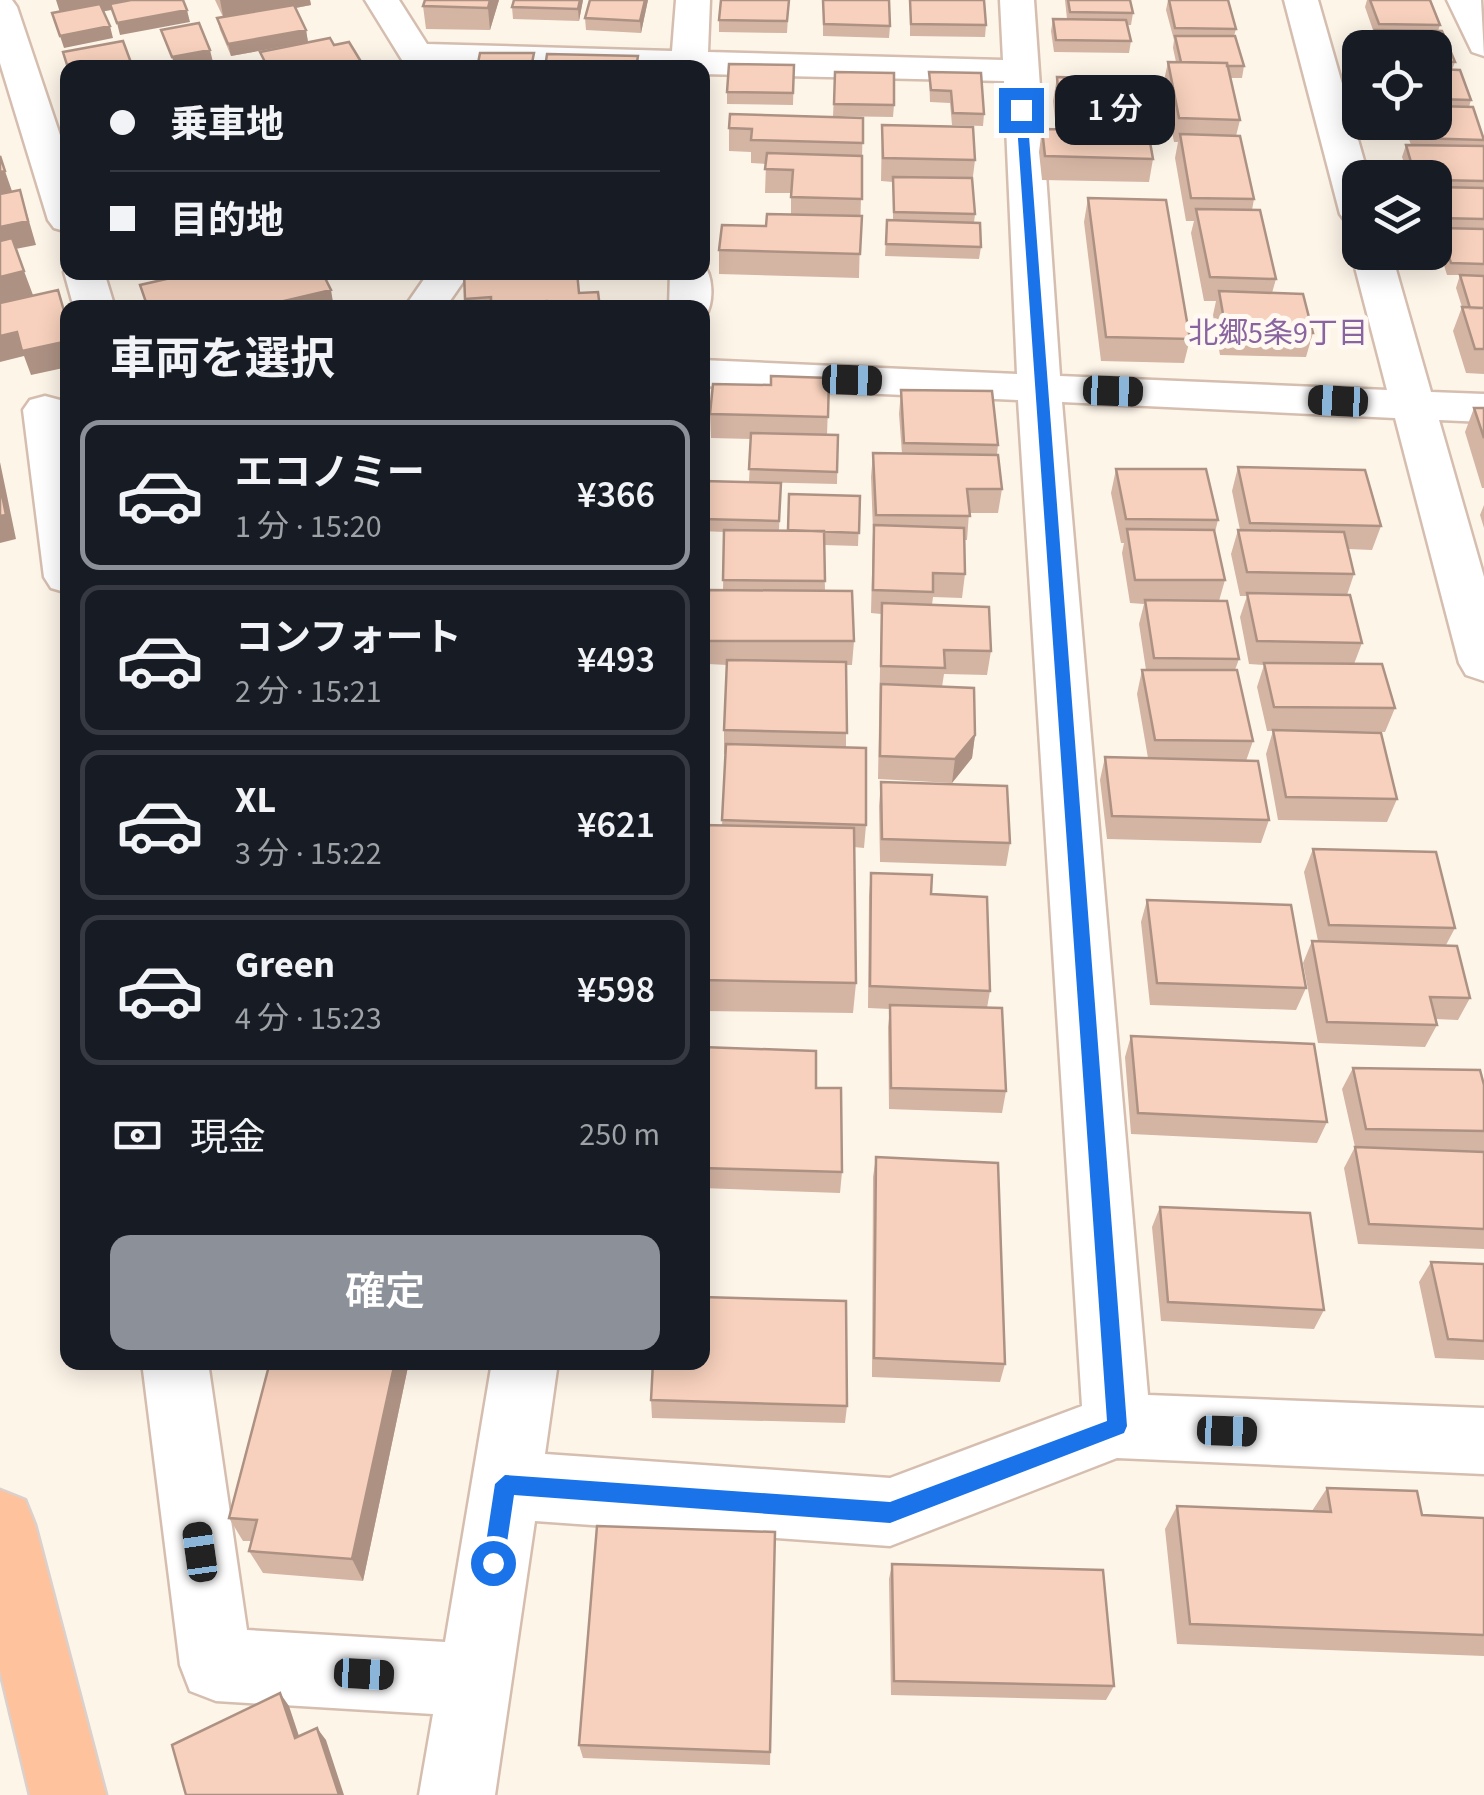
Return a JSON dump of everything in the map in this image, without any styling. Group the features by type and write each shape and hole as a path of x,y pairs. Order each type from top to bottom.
{"highway":[{"path":"0,1525 68,1795"}],"street":[{"path":"382,0 420,60"},
{"path":"689,60 693,0"},
{"path":"1017,0 1038,388 1117,1426"},
{"path":"1301,0 1345,160"},
{"path":"1464,0 1484,46"},
{"path":"0,7 60,195"},
{"path":"710,64 1019,71"},
{"path":"1375,270 1484,663"},
{"path":"710,373 1484,408"},
{"path":"0,412 56,409 60,465"},
{"path":"176,1370 216,1665 476,1680"},
{"path":"457,1795 525,1370"},
{"path":"505,1484 890,1512 1117,1426 1484,1441"}],"building":[{"path":"183,0 187,10 117,23 110,4"},
{"path":"425,0 490,0 488,8 423,6"},
{"path":"514,0 580,0 578,9 512,7"},
{"path":"590,0 645,0 640,21 585,18"},
{"path":"721,0 789,0 787,21 719,20"},
{"path":"823,0 889,0 890,26 824,24"},
{"path":"910,0 984,0 986,25 911,24"},
{"path":"1068,0 1130,0 1133,13 1070,12"},
{"path":"1169,0 1228,0 1236,29 1175,28"},
{"path":"1370,0 1430,0 1440,25 1379,24"},
{"path":"100,4 110,26 60,36 52,13"},
{"path":"294,5 306,30 228,44 217,18"},
{"path":"1053,19 1126,20 1131,41 1056,40"},
{"path":"199,23 210,50 172,57 161,30"},
{"path":"1175,36 1235,36 1244,66 1181,62"},
{"path":"330,38 334,45 349,42 360,60 264,60 260,52"},
{"path":"123,41 130,60 66,60 63,52"},
{"path":"480,53 534,53 533,60 479,60"},
{"path":"547,54 638,56 637,60 546,60"},
{"path":"1168,62 1227,63 1240,120 1179,118"},
{"path":"729,64 794,65 793,93 727,92"},
{"path":"1452,70 1460,70 1471,100 1452,99"},
{"path":"835,72 894,73 894,105 834,104"},
{"path":"929,72 981,73 984,114 953,113 951,91 931,90"},
{"path":"1057,77 1131,79 1137,114 1060,112"},
{"path":"1452,106 1473,107 1484,140 1452,139"},
{"path":"730,114 863,118 863,143 751,140 752,129 729,128"},
{"path":"882,125 973,127 975,160 883,158"},
{"path":"1042,129 1148,131 1153,159 1045,156"},
{"path":"1180,134 1240,136 1254,199 1191,198"},
{"path":"1406,145 1484,146 1484,181 1452,180 1452,160 1410,160"},
{"path":"767,153 862,156 862,199 791,197 793,170 765,169"},
{"path":"893,177 972,178 975,214 894,212"},
{"path":"1452,187 1484,188 1484,219 1452,218"},
{"path":"20,190 28,221 0,227 0,194"},
{"path":"1088,198 1166,200 1190,339 1106,337"},
{"path":"1196,209 1260,210 1276,279 1210,277"},
{"path":"767,214 862,216 860,254 719,250 722,225 766,226"},
{"path":"887,220 980,223 981,247 886,244"},
{"path":"1452,228 1484,229 1484,264 1452,263"},
{"path":"12,238 24,271 0,277 0,241"},
{"path":"1460,275 1484,276 1484,308 1470,308"},
{"path":"162,280 326,280 331,290 288,300 145,300 140,285"},
{"path":"464,280 578,280 579,293 598,292 599,300 491,297 465,299"},
{"path":"58,290 60,343 22,351 17,332 0,336 0,303"},
{"path":"1219,291 1303,294 1313,333 1226,331"},
{"path":"1462,307 1484,308 1484,349 1475,349"},
{"path":"771,376 829,378 828,417 710,414 713,384 771,385"},
{"path":"901,390 992,391 998,445 904,443"},
{"path":"1474,408 1484,408 1484,438"},
{"path":"751,433 838,435 837,472 749,469"},
{"path":"873,453 998,455 1002,489 967,489 970,516 876,515"},
{"path":"1238,467 1365,470 1381,526 1250,523"},
{"path":"1116,469 1206,469 1218,520 1126,519"},
{"path":"710,481 781,483 779,521 710,519"},
{"path":"0,485 6,515 0,516"},
{"path":"789,494 860,496 859,533 788,530"},
{"path":"874,525 964,528 965,574 933,573 933,592 873,590"},
{"path":"1127,529 1214,530 1225,580 1135,580"},
{"path":"724,530 824,531 825,581 723,580"},
{"path":"1238,530 1344,532 1354,574 1247,572"},
{"path":"710,590 852,591 854,641 710,641"},
{"path":"1247,593 1350,595 1362,643 1257,641"},
{"path":"1145,600 1227,601 1239,659 1154,658"},
{"path":"882,603 989,607 991,651 944,650 945,668 881,666"},
{"path":"727,660 846,662 847,733 724,730"},
{"path":"1264,663 1382,664 1395,708 1274,707"},
{"path":"1142,670 1237,670 1253,741 1155,740"},
{"path":"881,684 974,688 975,735 955,759 880,756"},
{"path":"1273,730 1381,733 1397,799 1286,797"},
{"path":"726,744 866,748 866,825 722,820"},
{"path":"1105,757 1258,761 1269,820 1112,816"},
{"path":"881,782 1007,786 1010,843 882,839"},
{"path":"710,825 854,828 856,983 710,980"},
{"path":"1313,849 1436,852 1455,928 1329,925"},
{"path":"871,873 932,875 931,894 987,897 990,991 870,986"},
{"path":"1147,900 1291,905 1306,988 1157,983"},
{"path":"1312,941 1457,946 1470,998 1430,997 1437,1025 1327,1022"},
{"path":"890,1005 1002,1008 1006,1091 891,1088"},
{"path":"1131,1036 1314,1044 1327,1122 1138,1113"},
{"path":"710,1047 816,1051 816,1088 841,1088 842,1172 710,1168"},
{"path":"1353,1068 1480,1070 1484,1085 1484,1131 1366,1129"},
{"path":"1355,1147 1484,1152 1484,1229 1369,1224"},
{"path":"876,1157 998,1163 1005,1364 874,1358"},
{"path":"1160,1207 1310,1213 1324,1310 1168,1302"},
{"path":"1431,1262 1484,1264 1484,1341 1448,1339"},
{"path":"710,1297 846,1301 847,1406 651,1400 653,1370 710,1370"},
{"path":"268,1370 393,1370 352,1559 249,1551 257,1520 229,1518"},
{"path":"1327,1488 1417,1491 1422,1515 1484,1518 1484,1635 1190,1624 1177,1506 1331,1512"},
{"path":"597,1526 775,1532 770,1752 579,1745"},
{"path":"892,1564 1103,1570 1114,1686 894,1681"},
{"path":"280,1693 295,1738 317,1728 339,1795 186,1795 172,1745"}],"district":[{"name":"北郷5条9丁目","path":"1278,333"}],"route":[{"path":"493,1563 505,1484 890,1512 1117,1426 1038,388 1021,110"}]}
